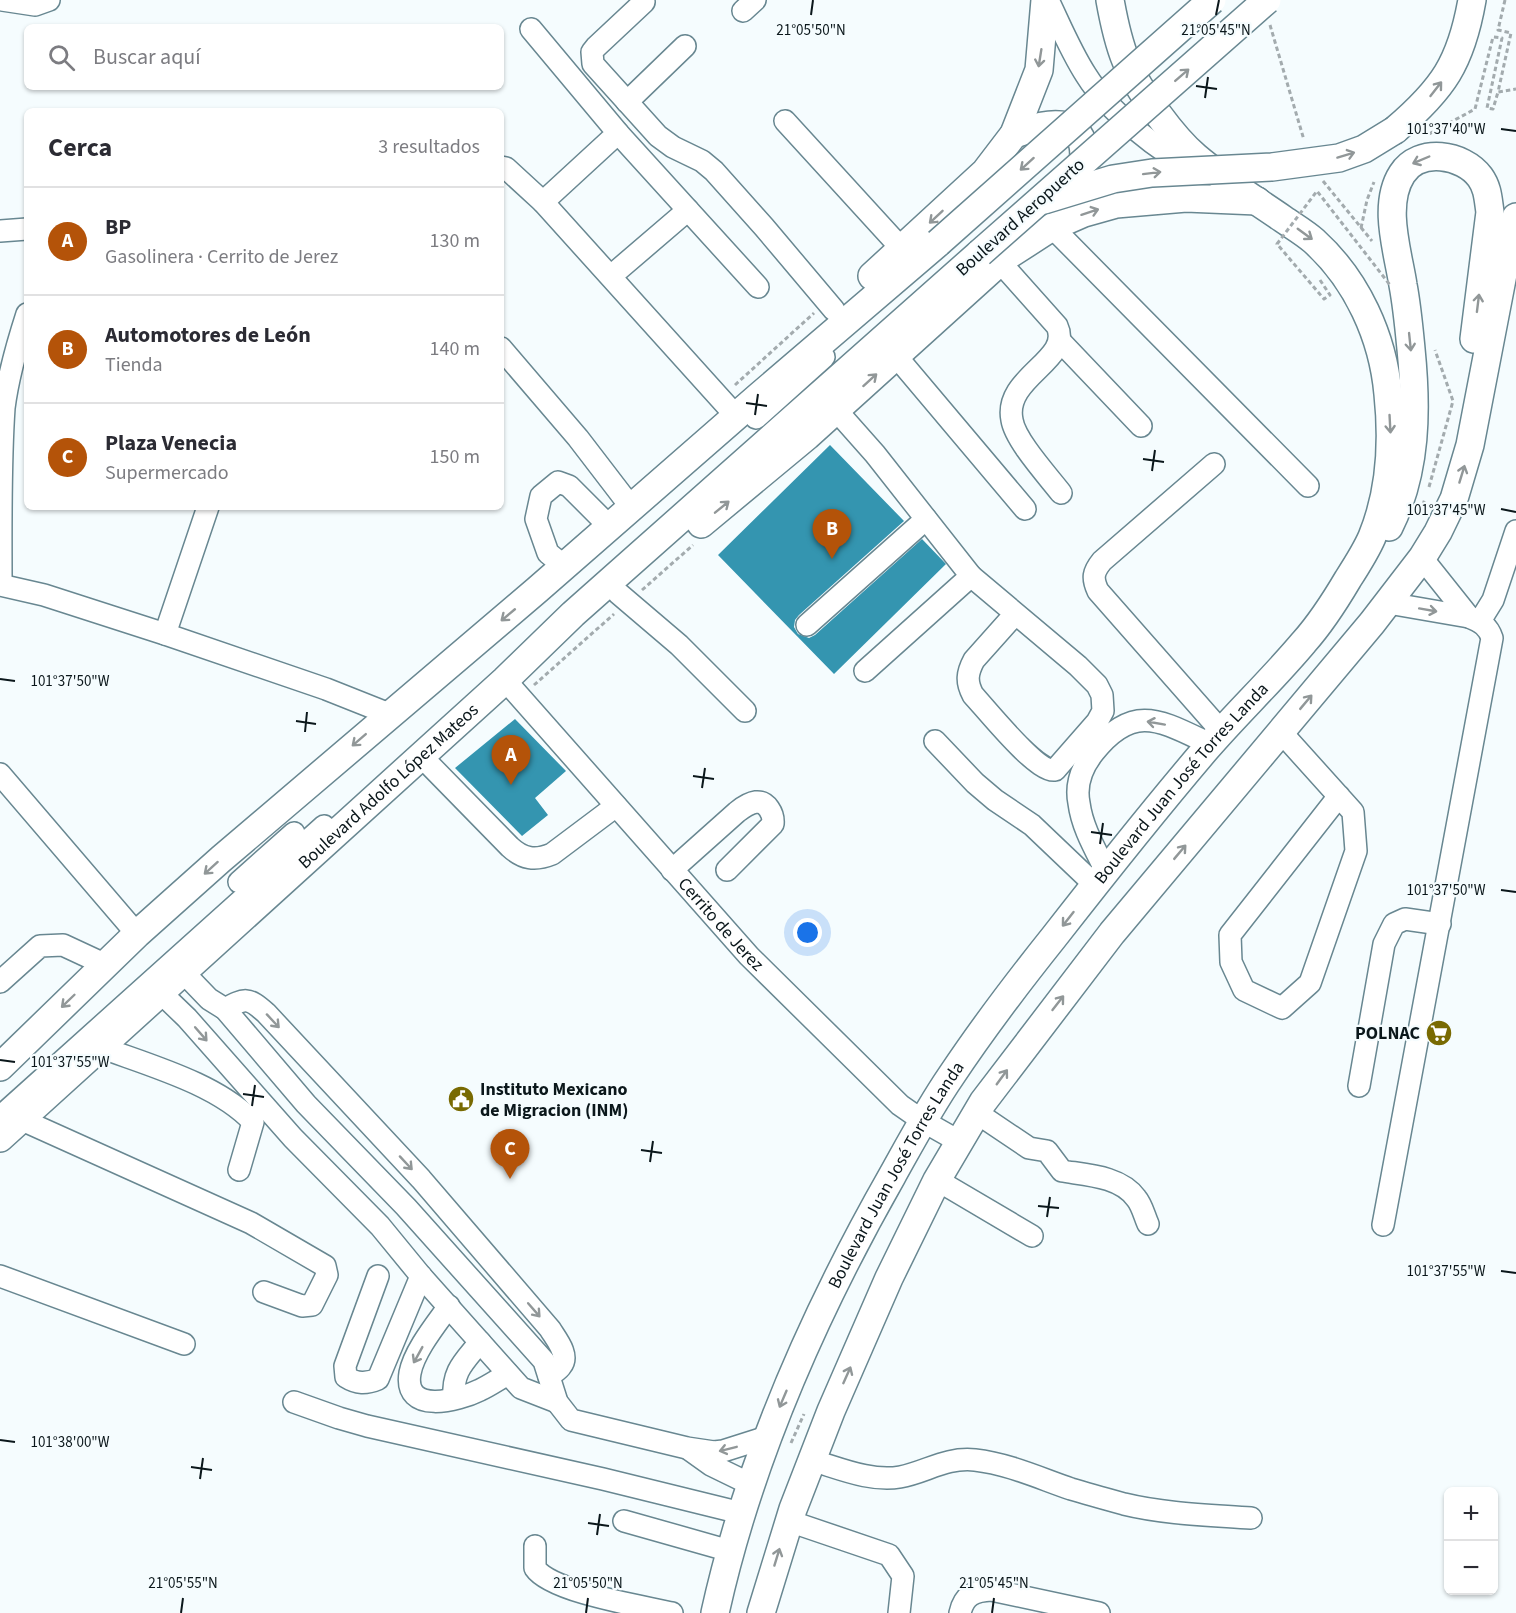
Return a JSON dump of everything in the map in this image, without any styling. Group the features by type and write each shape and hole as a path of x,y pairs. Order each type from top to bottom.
{"main road":[{"path":"537,590 559,562 724,402 830,306 902,249 985,172 1014,134 1038,70 1047,0"},
{"name":"Boulevard Juan José Torres Landa","path":"715,1613 750,1484 804,1349 843,1267 950,1077 994,1014 1100,878 1216,738 1305,641 1326,613 1367,545 1381,508 1389,457 1388,390 1380,348 1364,308 1340,267 1312,239 1194,155 1166,125 1132,78 1120,48 1110,0"},
{"name":"Boulevard Aeropuerto","path":"764,419 938,243 1212,0"},
{"name":"Boulevard Aeropuerto","path":"764,419 1035,203 1267,0"},
{"path":"1035,203 1113,179 1152,173 1272,167 1339,158 1364,150 1395,130 1419,110 1439,88 1454,61 1462,40 1472,0"},
{"path":"1002,260 1032,223 1071,189 1081,171 1084,154 1083,141 1074,129 1062,125 1014,134"},
{"path":"1326,613 1363,570 1380,544 1402,496 1408,472 1413,440 1415,399 1405,295 1394,239 1392,214 1395,189 1402,173 1415,161 1431,156 1450,158 1468,165 1480,177 1488,191 1490,212 1469,377 1470,445"},
{"path":"573,614 618,593 836,410 1002,260 1052,227 1084,213 1116,204 1186,198 1257,201"},
{"name":"Boulevard Juan José Torres Landa","path":"761,1613 810,1460 889,1278 937,1180 977,1113 1016,1058 1112,933 1388,603 1422,558 1438,532 1454,499 1470,445 1512,263 1516,217"},
{"path":"3,1058 220,859 389,714 537,590 764,419"},
{"name":"Boulevard Adolfo López Mateos","path":"0,1138 10,1118 100,1047 505,680 764,419"}],"street":[{"path":"2,0 34,5 49,0"},
{"path":"1047,0 1085,74 1096,90 1134,127 1182,163 1257,201"},
{"path":"644,2 592,52 593,64 658,136 673,147 702,161 714,171 764,226 830,306"},
{"path":"531,29 618,133 758,287"},
{"path":"627,102 685,46"},
{"path":"785,121 902,249"},
{"path":"543,202 618,133"},
{"path":"504,168 543,202 724,402"},
{"path":"611,276 688,210"},
{"path":"1490,212 1512,263"},
{"path":"1052,227 1308,486"},
{"path":"0,231 24,229"},
{"path":"264,1292 302,1306 312,1305 327,1275 324,1266 251,1223 10,1118 452,712 764,419 969,240"},
{"path":"1002,260 1057,326 1060,333 1060,341 1054,352 1019,387 1012,405 1011,418 1015,432 1060,493"},
{"path":"24,325 4,409 1,585 165,634 371,705 389,714"},
{"path":"1060,341 1142,426"},
{"path":"504,352 585,447 624,498"},
{"path":"896,356 1025,509"},
{"path":"836,410 971,576 1078,666 1097,684 1102,695 1103,711 1097,722 1055,770 1046,770 1033,760 969,687 969,669 974,660 1016,614"},
{"path":"1214,464 1102,561 1093,576 1098,591 1216,738"},
{"path":"559,562 548,553 536,519 541,496 558,482 569,486 602,519"},
{"path":"165,634 207,510"},
{"path":"807,625 926,519"},
{"path":"1474,619 1493,600 1516,531"},
{"path":"1383,1225 1492,638 1489,629 1474,619 1422,558"},
{"path":"865,671 971,576"},
{"path":"618,593 679,645 745,711"},
{"path":"1388,603 1474,619"},
{"name":"Cerrito de Jerez","path":"505,680 749,956 900,1105 923,1122 960,1142"},
{"path":"1100,878 1078,802 1079,776 1084,765 1106,736 1122,724 1137,720 1157,721 1216,738"},
{"path":"1281,732 1339,796 1353,812 1356,851 1310,983 1282,1008 1244,990 1231,962 1230,935 1339,796"},
{"path":"935,741 975,783 995,800 1032,825 1100,878"},
{"path":"421,756 510,847 518,854 530,859 552,854 616,806"},
{"path":"0,774 137,934"},
{"path":"672,870 737,812 757,802 764,804 771,811 773,824 727,870"},
{"path":"238,882 294,832"},
{"path":"1359,1086 1384,944 1394,924 1405,919 1440,924"},
{"path":"0,982 40,946 63,945 106,965"},
{"path":"183,972 209,999 225,1009 306,1104 406,1207 544,1361 557,1402 571,1420 687,1448 714,1452 767,1437"},
{"path":"160,992 187,1018 259,1114"},
{"path":"225,1009 242,1000 249,1001 266,1013 428,1188 550,1329 562,1347 561,1366 549,1376"},
{"path":"100,1047 207,1089 240,1109 259,1114 282,1125 380,1226 421,1276 521,1388 557,1402"},
{"path":"282,1125 306,1104"},
{"path":"977,1113 1029,1148 1047,1151 1062,1171 1104,1178 1128,1188 1138,1200 1148,1224"},
{"path":"239,1170 259,1114"},
{"path":"937,1180 1032,1236"},
{"path":"380,1226 428,1188"},
{"path":"0,1276 184,1344"},
{"path":"378,1276 345,1366 346,1377 354,1382 368,1383 378,1379 421,1276"},
{"path":"449,1306 413,1363 410,1375 411,1387 415,1396 424,1401 454,1398 480,1390 508,1374"},
{"path":"454,1398 453,1383 460,1366 480,1342"},
{"path":"294,1402 367,1426 603,1479 741,1513"},
{"path":"687,1448 711,1465 750,1484"},
{"path":"810,1460 886,1478 902,1476 949,1461 972,1460 1003,1464 1072,1489 1126,1504 1174,1512 1251,1518"},
{"path":"624,1521 730,1551"},
{"path":"789,1521 889,1555 903,1576 899,1613"},
{"path":"535,1546 535,1568 547,1580 577,1590 672,1613"},
{"path":"960,1613 966,1597 975,1591 991,1590 1099,1613"}],"path":[{"path":"1426,136 1475,109 1492,37 1502,38 1487,108 1493,109 1511,33 1498,30 1505,0"},
{"path":"1498,92 1516,89"},
{"path":"1361,228 1366,200 1376,177"},
{"path":"1320,280 1330,295 1324,299 1277,244 1317,191 1390,285"},
{"path":"724,402 830,306"}],"building":[{"path":"830,445 904,521 799,615 794,627 798,634 809,638 815,635 922,539 946,564 834,674 718,555"},
{"path":"515,719 566,771 535,798 548,815 522,836 455,768"}],"place":[{"name":"Automotores de León","path":"832,559"},
{"name":"BP","path":"511,785"},
{"name":"POLNAC","path":"1439,1033"},
{"name":"Instituto Mexicano de Migracion (INM)","path":"461,1099"},
{"name":"Plaza Venecia","path":"510,1179"}]}
